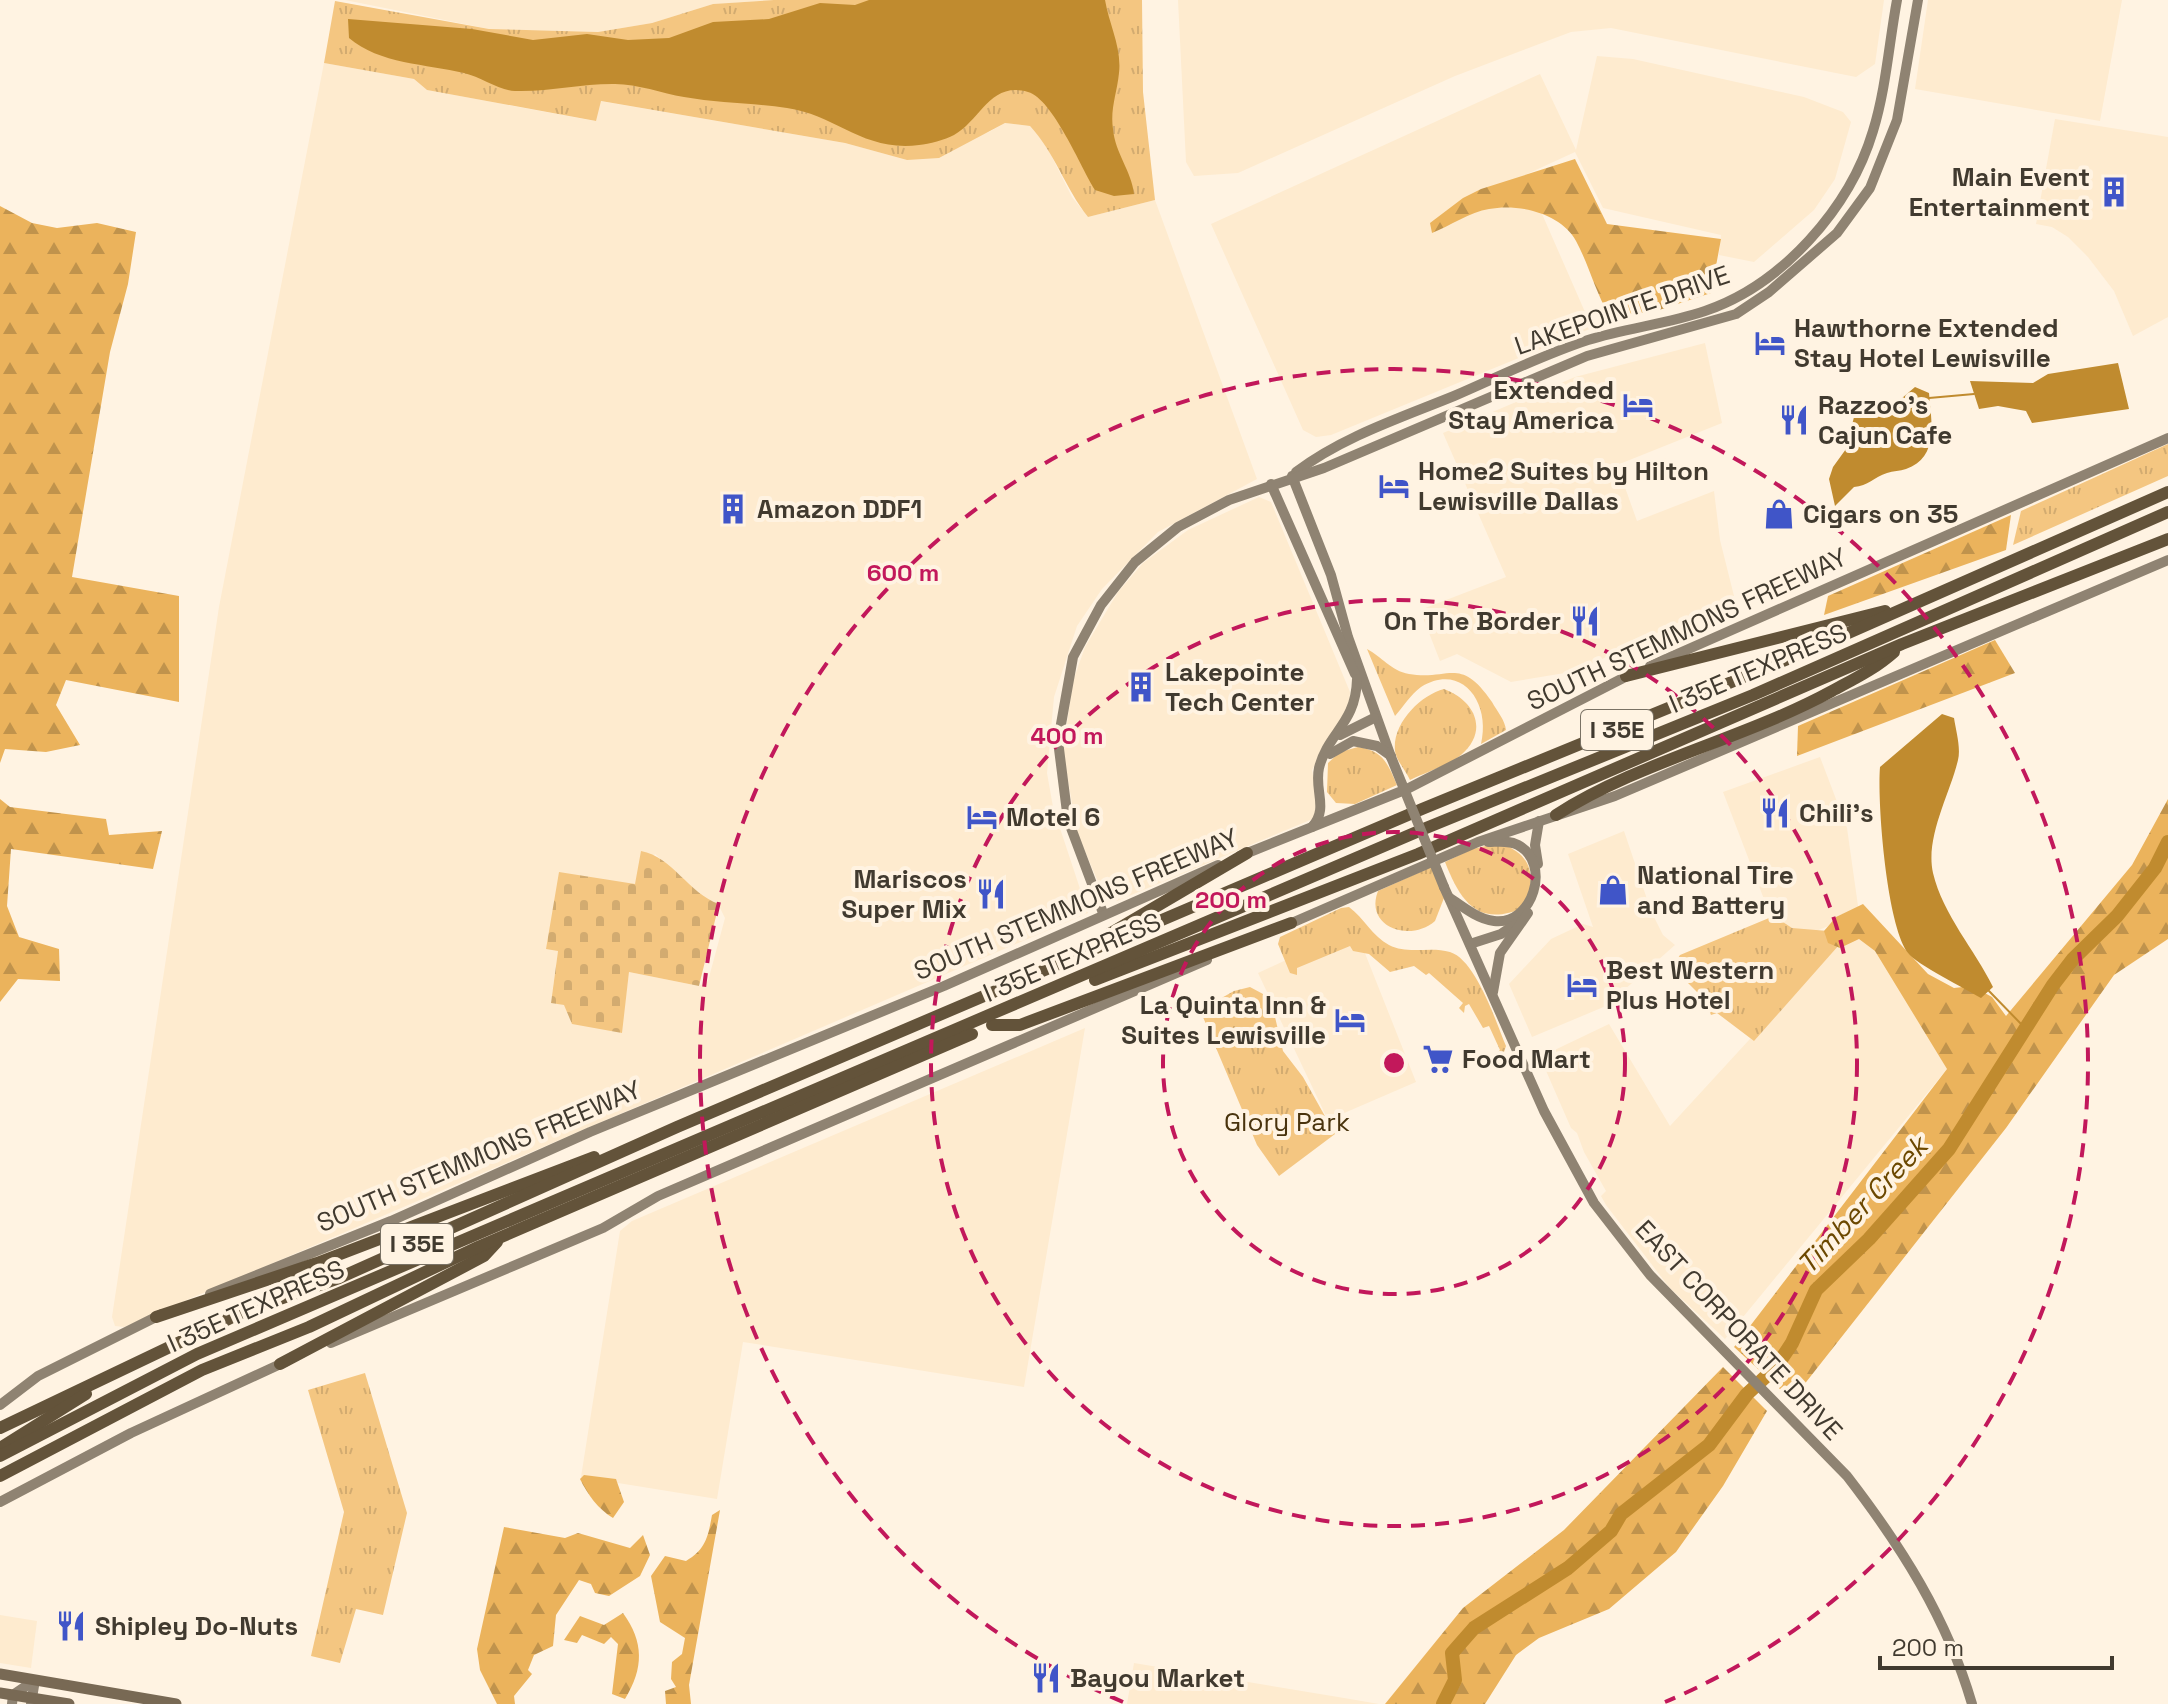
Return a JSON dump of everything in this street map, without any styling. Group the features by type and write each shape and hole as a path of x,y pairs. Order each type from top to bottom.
{"highway":[{"name":"SOUTH STEMMONS FREEWAY","path":"0,1428 243,1312 339,1278 677,1127 1422,809 1923,602 2168,492"},
{"name":"I 35E TEXPRESS","path":"0,1456 197,1354 1426,828 1805,673 2168,510"},
{"name":"I 35E","path":"0,1476 202,1370 309,1327 505,1235 1102,977 1439,845 1902,644 2168,539"},
{"path":"1626,676 1923,602"},
{"path":"1556,815 1603,790 1801,708 1879,666 1902,644"},
{"path":"1041,974 1247,853"},
{"path":"992,1025 1020,1025 1291,923"},
{"path":"156,1317 317,1263 495,1192 677,1127"},
{"path":"280,1364 484,1256 505,1235"},
{"path":"0,1448 37,1422 154,1354"}],"main road":[{"name":"LAKEPOINTE DRIVE","path":"1292,476 1316,458 1437,403 1589,340 1707,310 1760,283 1813,235 1837,203 1873,130 1897,0"},
{"name":"LAKEPOINTE DRIVE","path":"1103,913 1068,820 1059,762 1061,717 1073,657 1101,605 1150,549 1178,527 1216,506 1292,476 1324,468 1587,356 1713,323 1736,314 1785,280 1837,233 1876,176 1897,120 1918,0"},
{"path":"1884,72 1906,75"},
{"path":"1707,310 1713,323"},
{"path":"1437,403 1444,418"},
{"name":"SOUTH STEMMONS FREEWAY","path":"0,1405 38,1376 156,1317 294,1257 391,1221 590,1132 980,970 1103,913 1351,812 1470,759 1626,676 2168,438"},
{"name":"EAST CORPORATE DRIVE","path":"1292,476 1331,575 1348,637 1391,757"},
{"name":"EAST CORPORATE DRIVE","path":"1271,484 1391,757 1446,892 1544,1111 1594,1203 1633,1255 1720,1349 1847,1476 1883,1523 1926,1590 1944,1626 1972,1704"},
{"path":"0,1502 125,1435 280,1364 603,1228 658,1196 1478,842 1615,796 2168,560"},
{"path":"1311,829 1322,809 1319,771 1352,711 1357,679"},
{"path":"1337,737 1374,718"},
{"path":"1351,812 1334,808 1326,799 1322,774 1326,759 1335,748 1353,741 1377,746 1391,757"},
{"path":"1493,994 1498,958 1539,891 1535,845 1539,821"},
{"path":"1446,892 1492,921 1519,915 1531,900 1534,872 1523,849 1508,842 1478,842"},
{"path":"1470,944 1501,934 1523,920"},
{"path":"0,1674 176,1704"},
{"path":"13,1700 35,1680"},
{"path":"31,1701 35,1680"},
{"path":"0,1693 13,1700 69,1704"}],"shaded area":[{"path":"345,0 774,0 713,4 652,23 598,32 489,29"},
{"path":"869,0 1105,0 1119,64 1113,129 1134,194 1114,196 1095,190 1056,120 1037,97 1028,92 1015,90 995,97 950,137 937,142 899,146 866,138 787,108 697,99 630,85 509,90 464,73 389,58 361,47 349,38 348,19 472,29 533,40 587,34 628,40 669,38 713,22 769,19 820,3 855,5"},
{"path":"1178,0 1884,0 1875,64 1856,77 1611,28 1571,32 1455,76 1238,173 1194,176 1186,162"},
{"path":"1928,0 2122,0 2100,121 1915,89"},
{"path":"1597,56 1633,59 1804,97 1843,112 1851,122 1835,179 1814,210 1754,262 1719,255 1721,235 1603,208 1575,152 1525,175 1592,328 1331,435 1316,437 1303,430 1211,224 1540,74 1576,150"},
{"path":"324,63 414,79 427,90 595,121 600,101 845,143 907,160 989,132 1005,123 1030,126 1045,143 1072,197 1088,217 1155,200 1257,479 1158,532 1102,589 1077,626 1054,697 1047,773 1053,807 1088,913 124,1327 115,1326 112,1317 219,607","holes":["655,854 704,899 718,904 725,918 708,981 699,986 629,972 621,1033 564,1005 551,1002 558,951 635,884"]},
{"path":"2055,119 2168,137 2168,317 2133,336 2114,291 2088,257 2068,237 2052,227 2036,224"},
{"path":"1705,343 1722,423 1617,465 1637,521 1714,491 1720,540 1734,596 1577,671 1511,682 1457,654 1440,661 1420,610 1506,577 1443,433 1575,377"},
{"path":"2118,363 2129,409 2032,423 2026,411 1998,406 1979,409 1970,381 2033,383 2048,374"},
{"path":"1915,387 1929,393 1932,426 1929,447 1924,456 1906,469 1887,473 1854,487 1835,506 1829,479 1833,467 1846,449 1854,417 1895,404"},
{"path":"1259,497 1271,502 1350,692 1349,708 1312,770 1319,806 1315,818 1117,901 1106,901 1077,832 1063,751 1073,681 1085,647 1118,592 1143,563 1188,530"},
{"path":"1942,714 1954,718 1959,755 1935,830 1931,859 1944,903 1993,987 1981,998 1931,970 1908,953 1894,918 1885,863 1880,767"},
{"path":"1820,757 1847,828 1859,913 1807,935 1775,928 1723,792"},
{"path":"1624,831 1651,911 1663,935 1675,945 1606,1006 1532,1037 1509,984 1551,939 1583,924 1593,927 1568,854"},
{"path":"1355,928 1416,1082 1328,1120 1258,973"},
{"path":"1862,938 1879,951 1947,1069 1725,1339 1669,1287 1606,1205 1601,1196 1606,1191 1577,1133 1571,1128 1540,1057 1609,1024 1670,1126 1839,942"},
{"path":"1085,1028 1024,1387 743,1342 717,1499 581,1477 620,1231 632,1221"},
{"path":"0,1615 37,1621 31,1668 0,1663"},
{"path":"1134,1663 1344,1698 1379,1704 1127,1704"}],"green space":[{"path":"774,0 1142,0 1143,92 1155,200 1088,217 1030,126 1005,123 939,158 907,160 845,143 601,101 596,121 427,90 414,79 324,63 335,1 489,29 598,32 652,23 713,4"},
{"path":"1575,159 1607,224 1721,239 1711,293 1653,312 1609,315 1585,259 1569,232 1550,217 1526,209 1489,209 1432,233 1430,223 1463,198 1481,189"},
{"path":"0,206 32,223 57,228 97,223 136,232 128,284 110,352 72,577 179,596 179,702 66,680 56,705 80,745 46,752 5,749 0,763"},
{"path":"2168,444 2168,476 2013,545 2021,511"},
{"path":"2011,515 2006,550 1824,615 1828,596"},
{"path":"1995,640 2015,673 1797,756 1798,726"},
{"path":"1367,649 1391,667 1409,674 1454,673 1471,679 1492,702 1506,730 1481,744 1482,714 1477,701 1461,683 1449,680 1421,687 1395,716"},
{"path":"1444,689 1455,694 1470,708 1475,717 1475,736 1456,759 1410,780 1395,751 1398,730 1418,704"},
{"path":"1358,747 1379,755 1397,785 1355,804 1336,803 1327,792 1328,763 1340,752"},
{"path":"0,799 10,807 106,819 109,835 162,831 153,869 11,849 7,906 19,937 59,949 60,981 18,979 0,1002"},
{"path":"2168,799 2168,939 2114,975 2006,1128 1792,1400 1734,1347 1947,1069 1875,951 1859,939 1840,948 1828,943 1824,931 1836,917 1863,904 1928,974 1954,988 1972,986 1992,997 2006,1016 2132,865"},
{"path":"1500,843 1525,860 1531,876 1525,907 1495,915 1474,908 1465,900 1445,862 1472,849"},
{"path":"641,851 662,860 698,892 719,904 699,986 629,972 622,1033 572,1024 564,1005 551,1003 558,951 546,949 559,872 635,884"},
{"path":"1431,867 1444,898 1435,921 1414,931 1402,931 1383,922 1375,904 1378,891"},
{"path":"1349,907 1389,945 1404,949 1442,950 1459,957 1477,979 1491,1008 1506,1046 1503,1055 1483,1065 1500,1050 1489,1026 1483,1028 1469,1004 1465,1006 1464,1013 1459,1008 1463,1003 1429,973 1426,975 1414,966 1390,972 1369,954 1353,951 1350,946 1297,968 1297,975 1290,973 1278,944 1280,937"},
{"path":"1769,918 1777,918 1792,928 1828,931 1839,945 1754,1041 1717,1013 1711,1015 1705,1000 1672,967 1680,955"},
{"name":"Glory Park","path":"1250,987 1263,994 1275,1017 1283,1051 1303,1077 1335,1134 1279,1176 1257,1145 1200,1010 1234,991"},
{"path":"1723,1367 1767,1411 1723,1486 1676,1552 1609,1609 1539,1638 1516,1655 1485,1704 1385,1704 1463,1608 1564,1530"},
{"path":"365,1373 407,1513 383,1615 356,1609 340,1663 311,1656 344,1512 308,1390"},
{"path":"584,1475 616,1479 624,1502 613,1518 590,1496 580,1479"},
{"path":"720,1510 689,1685 691,1704 666,1704 665,1691 676,1687 671,1679 672,1662 682,1654 685,1638 660,1622 651,1576 665,1556 686,1561 698,1552 707,1536 712,1515"},
{"path":"504,1527 565,1538 578,1533 630,1548 643,1535 650,1555 640,1576 609,1596 595,1593 591,1584 579,1580 556,1615 553,1646 534,1655 528,1670 532,1674 514,1696 515,1704 497,1704 480,1670 477,1649"},
{"path":"623,1613 635,1634 639,1655 636,1677 625,1699 612,1694 618,1644 611,1637 604,1644 582,1635 577,1643 564,1640 580,1616 604,1625"}],"waterway":[{"path":"1929,398 1974,394"},
{"name":"Timber Creek","path":"1443,1704 1455,1680 1452,1653 1474,1628 1568,1568 1611,1531 1621,1514 1709,1445 1747,1394 1776,1367 1792,1343 1816,1290 1869,1239 1949,1149 2053,985 2073,959 2117,916 2155,868 2168,842"},
{"path":"1989,991 2025,1028"}],"place":[{"name":"Main Event Entertainment","path":"2114,192"},
{"name":"Hawthorne Extended Stay Hotel Lewisville","path":"1770,343"},
{"name":"Extended Stay America","path":"1638,405"},
{"name":"Razzoo's Cajun Cafe","path":"1794,420"},
{"name":"Home2 Suites by Hilton Lewisville Dallas","path":"1394,486"},
{"name":"Amazon DDF1","path":"733,509"},
{"name":"Cigars on 35","path":"1779,514"},
{"name":"On The Border","path":"1585,621"},
{"name":"Lakepointe Tech Center","path":"1141,687"},
{"name":"Chili's","path":"1775,813"},
{"name":"Motel 6","path":"982,817"},
{"name":"National Tire and Battery","path":"1613,890"},
{"name":"Mariscos Super Mix","path":"991,894"},
{"name":"Best Western Plus Hotel","path":"1582,985"},
{"name":"La Quinta Inn & Suites Lewisville","path":"1350,1020"},
{"name":"Food Mart","path":"1438,1059"},
{"name":"Shipley Do-Nuts","path":"71,1626"},
{"name":"Bayou Market","path":"1046,1678"}]}
